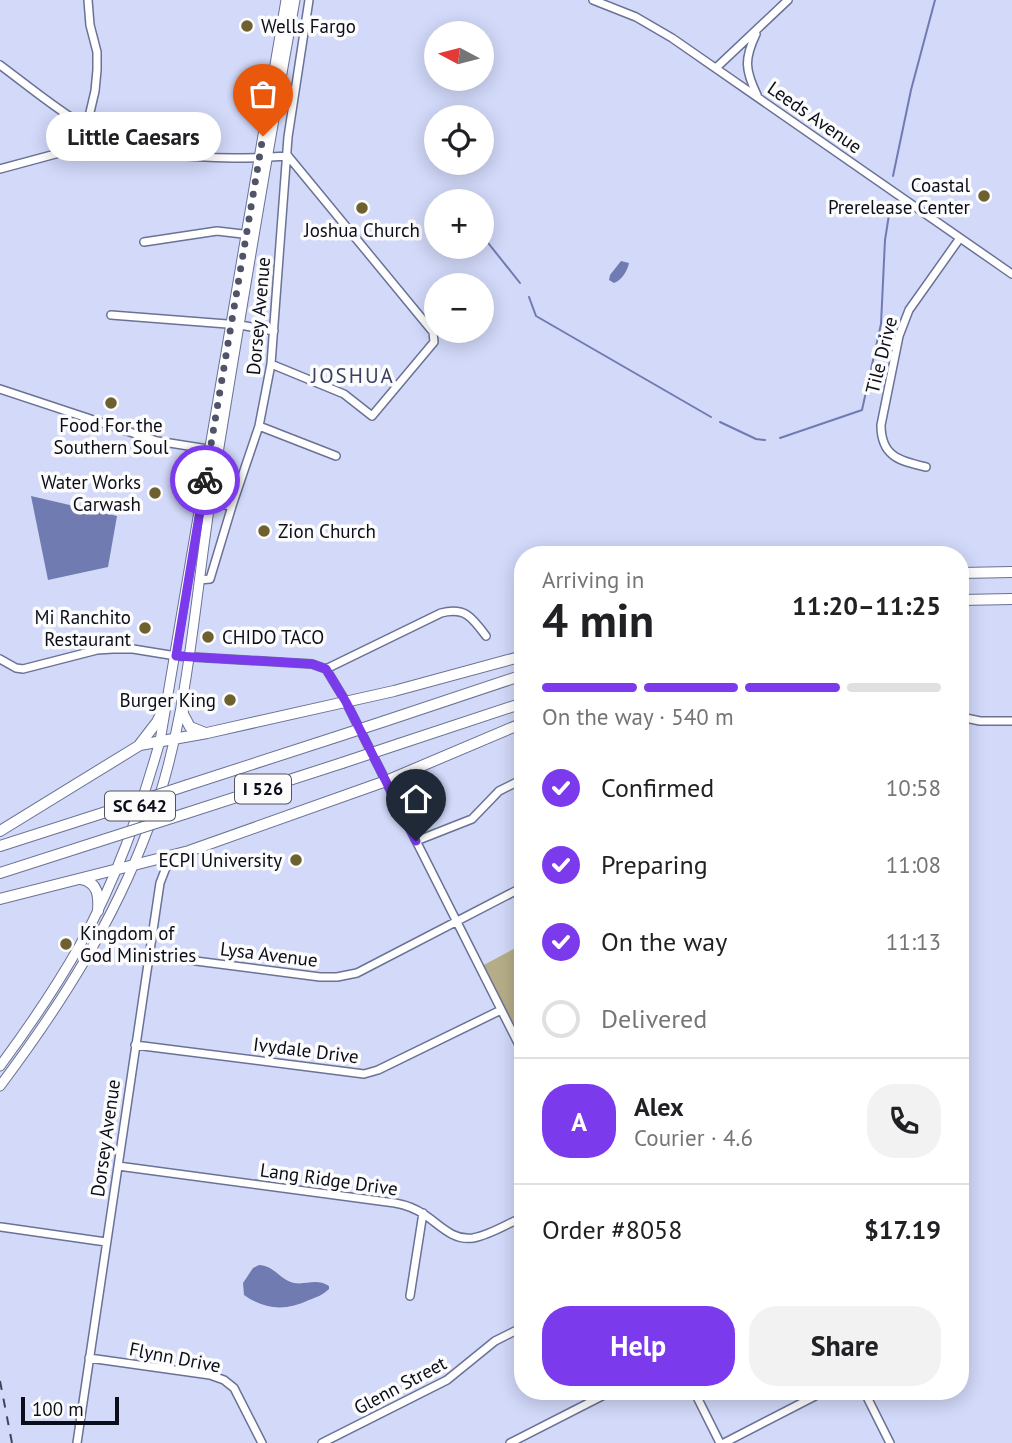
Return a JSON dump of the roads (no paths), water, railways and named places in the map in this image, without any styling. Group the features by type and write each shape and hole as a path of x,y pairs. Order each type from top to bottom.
{"highway":[{"path":"969,573 1012,572"},
{"path":"969,600 1012,599"},
{"path":"0,831 140,745 207,733 394,691 514,658"},
{"name":"I 526","path":"0,846 514,678"},
{"path":"182,702 183,714 190,727 207,733"},
{"path":"140,745 158,722 166,704"},
{"name":"I 526","path":"0,873 514,706"},
{"path":"0,899 189,851 386,781 514,727"},
{"path":"76,878 86,880 94,887 99,899 98,911"}],"main road":[{"name":"SC 642","path":"0,1066 35,1018 98,911 137,817 160,741 215,451 282,47 286,0"},
{"name":"SC 642","path":"282,47 295,0"},
{"name":"SC 642","path":"0,1086 45,1025 91,951 111,915 150,826 174,739 190,657 206,502"}],"street":[{"path":"87,125 97,69 97,52 90,25 88,0"},
{"name":"Dorsey Avenue","path":"199,580 210,579 260,426 271,364 290,117 309,0"},
{"name":"Leeds Avenue","path":"593,0 636,17 717,67 1012,274"},
{"path":"717,67 788,0"},
{"path":"757,96 746,63 760,27"},
{"path":"0,65 111,139 167,154 202,157 288,156 433,332 434,342 372,416 345,394 271,364"},
{"path":"0,169 111,139"},
{"path":"144,242 216,231 251,235"},
{"name":"Tile Drive","path":"926,467 905,463 893,456 884,447 881,425 899,336 909,310 960,237"},
{"path":"111,316 236,325 274,331"},
{"path":"0,389 157,441 215,451"},
{"path":"260,426 336,456"},
{"path":"206,502 232,506"},
{"path":"326,669 441,613 455,610 474,619 486,636"},
{"path":"0,659 23,669 97,650 133,649 176,656 312,664 326,669 346,702 514,1036"},
{"path":"969,719 1012,721"},
{"path":"416,841 472,819 499,791 514,784"},
{"name":"Dorsey Avenue","path":"77,1443 160,883 167,865 189,851"},
{"name":"Lysa Avenue","path":"149,955 337,977 357,973 514,892"},
{"name":"Ivydale Drive","path":"135,1045 364,1074 378,1070 501,1010"},
{"name":"Lang Ridge Drive","path":"118,1166 410,1206 424,1213 454,1236 469,1239 514,1220"},
{"path":"410,1296 424,1213"},
{"path":"1,1227 106,1242"},
{"name":"Glenn Street","path":"321,1443 447,1380 495,1341 514,1332"},
{"name":"Flynn Drive","path":"89,1358 210,1375 224,1380 234,1388 262,1443"},
{"path":"510,1443 594,1400"},
{"path":"699,1400 722,1443 807,1400"},
{"path":"868,1400 890,1443"}],"water":[{"path":"621,261 629,263 622,278 614,283 609,280 610,275"},
{"path":"31,496 117,516 108,567 48,580"},
{"path":"259,1265 294,1283 320,1282 329,1286 329,1289 317,1297 292,1306 260,1304 244,1295 243,1283 253,1268"}],"waterway":[{"path":"893,176 911,90 935,0"},
{"path":"780,438 862,410 881,324 885,240 891,202"},
{"path":"494,250 520,283"},
{"path":"529,297 536,316 711,417"},
{"path":"720,422 756,439 765,440"}],"railway":[{"path":"0,1381 12,1443"}],"place":[{"name":"Wells Fargo","path":"247,26"},
{"name":"Little Caesars","path":"263,136"},
{"name":"Coastal Prerelease Center","path":"984,196"},
{"name":"Joshua Church","path":"362,208"},
{"name":"Food For the Southern Soul","path":"111,403"},
{"name":"Water Works Carwash","path":"155,493"},
{"name":"Zion Church","path":"264,531"},
{"name":"Mi Ranchito Restaurant","path":"145,628"},
{"name":"CHIDO TACO","path":"208,637"},
{"name":"Burger King","path":"230,700"},
{"name":"ECPI University","path":"296,860"},
{"name":"Kingdom of God Ministries","path":"66,944"}],"district":[{"name":"JOSHUA","path":"353,376"}]}
